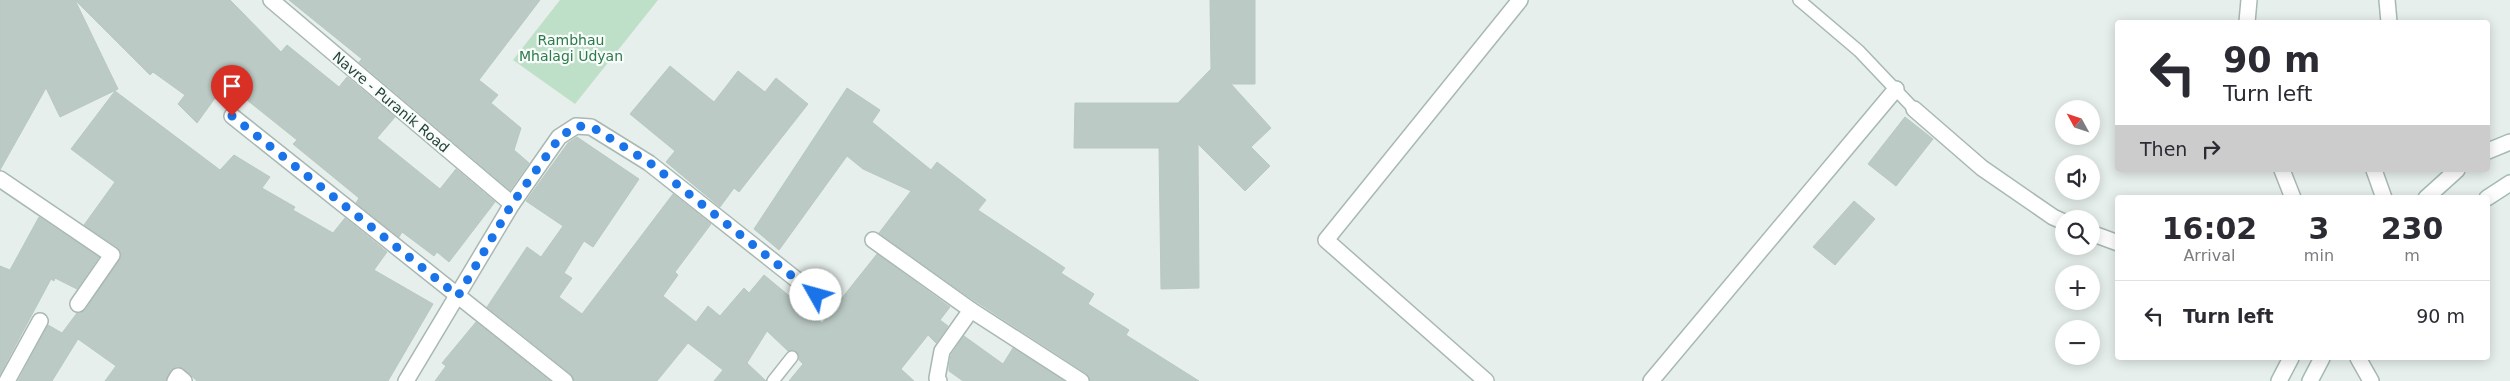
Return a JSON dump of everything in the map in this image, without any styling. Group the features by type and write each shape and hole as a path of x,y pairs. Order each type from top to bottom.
{"street":[{"name":"Navre - Puranik Road","path":"271,0 512,204"},
{"path":"1486,381 1326,240 1520,0"},
{"path":"2248,20 2250,0"},
{"path":"2387,0 2389,20"},
{"path":"1651,381 1896,89"},
{"path":"1914,109 1982,168 2055,218"},
{"path":"232,116 565,381"},
{"path":"406,381 512,204 560,137 576,126 592,127 650,163 816,295"},
{"path":"2490,150 2510,142"},
{"path":"2283,172 2293,195"},
{"path":"2375,172 2383,195"},
{"path":"2429,195 2455,172"},
{"path":"0,179 112,255 78,304"},
{"path":"2490,196 2510,183"},
{"path":"2100,236 2115,242"},
{"path":"873,240 971,310 1081,381"},
{"path":"939,381 937,378 942,352 971,310"},
{"path":"7,381 40,321"},
{"path":"2279,381 2290,360"},
{"path":"2310,381 2321,360"},
{"path":"2359,360 2371,381"},
{"path":"175,381 178,376 184,381"}],"lane":[{"path":"1799,0 1859,51 1914,109"},
{"path":"773,381 792,357"}],"green space":[{"name":"Rambhau Mhalagi Udyan","path":"560,0 658,0 575,104 513,60"}],"building":[{"path":"0,0 75,0 118,89 60,117 46,88 0,170"},
{"path":"75,0 230,0 281,52 287,45 339,87 347,77 395,117 377,138 440,189 456,169 495,202 449,262 437,252 434,256 402,232 399,237 356,203 359,198 293,144 297,140 237,92 227,106 215,98 197,123 178,104 185,95 153,72 150,75"},
{"path":"289,0 540,0 479,80 498,95 491,103 521,128 514,150 529,163 510,190 359,62 362,59"},
{"path":"1210,0 1255,0 1255,84 1231,84 1271,128 1251,147 1270,166 1245,191 1198,144 1199,288 1161,289 1159,148 1074,148 1075,103 1178,103 1211,69"},
{"path":"670,66 714,102 738,71 765,92 776,78 808,104 739,192 734,188 720,207 666,162 675,151 630,114"},
{"path":"847,88 880,110 872,122 931,170 937,162 986,200 978,210 1065,268 1061,273 1094,294 1088,304 1129,330 1126,335 1199,381 1090,381 1086,373 969,297 879,233 911,191 863,169 847,156 779,250 754,229"},
{"path":"115,91 220,170 234,155 270,177 262,188 295,207 293,210 333,233 345,218 387,252 374,270 433,304 388,381 197,381 184,369 177,366 170,371 166,381 105,381 116,366 78,339 52,381 18,381 48,325 62,333 77,313 86,309 121,256 117,247 84,225 115,182 71,149"},
{"path":"1905,117 1933,139 1896,186 1868,164"},
{"path":"577,137 639,179 593,247 584,241 564,273 572,278 559,297 582,314 673,194 711,224 675,272 678,275 663,296 696,322 708,306 720,316 744,288 749,293 764,275 822,323 877,254 950,307 940,320 948,326 936,343 928,335 901,369 914,381 789,381 803,364 799,360 799,354 794,350 788,351 767,331 747,363 766,381 714,381 723,370 688,343 657,381 574,381 571,374 487,307 527,247 541,257 563,226 526,201 568,143"},
{"path":"1854,201 1875,219 1835,265 1813,247"},
{"path":"39,217 99,257 77,289 55,278 54,281 51,279 0,374 0,266 10,270"},
{"path":"476,322 550,381 435,381 446,366 442,363"},
{"path":"964,336 1003,364 1013,348 1064,381 963,381 949,371 949,367 951,355"}],"route":[{"path":"232,116 458,296 512,204 560,137 576,126 592,127 650,163 816,295"}]}
